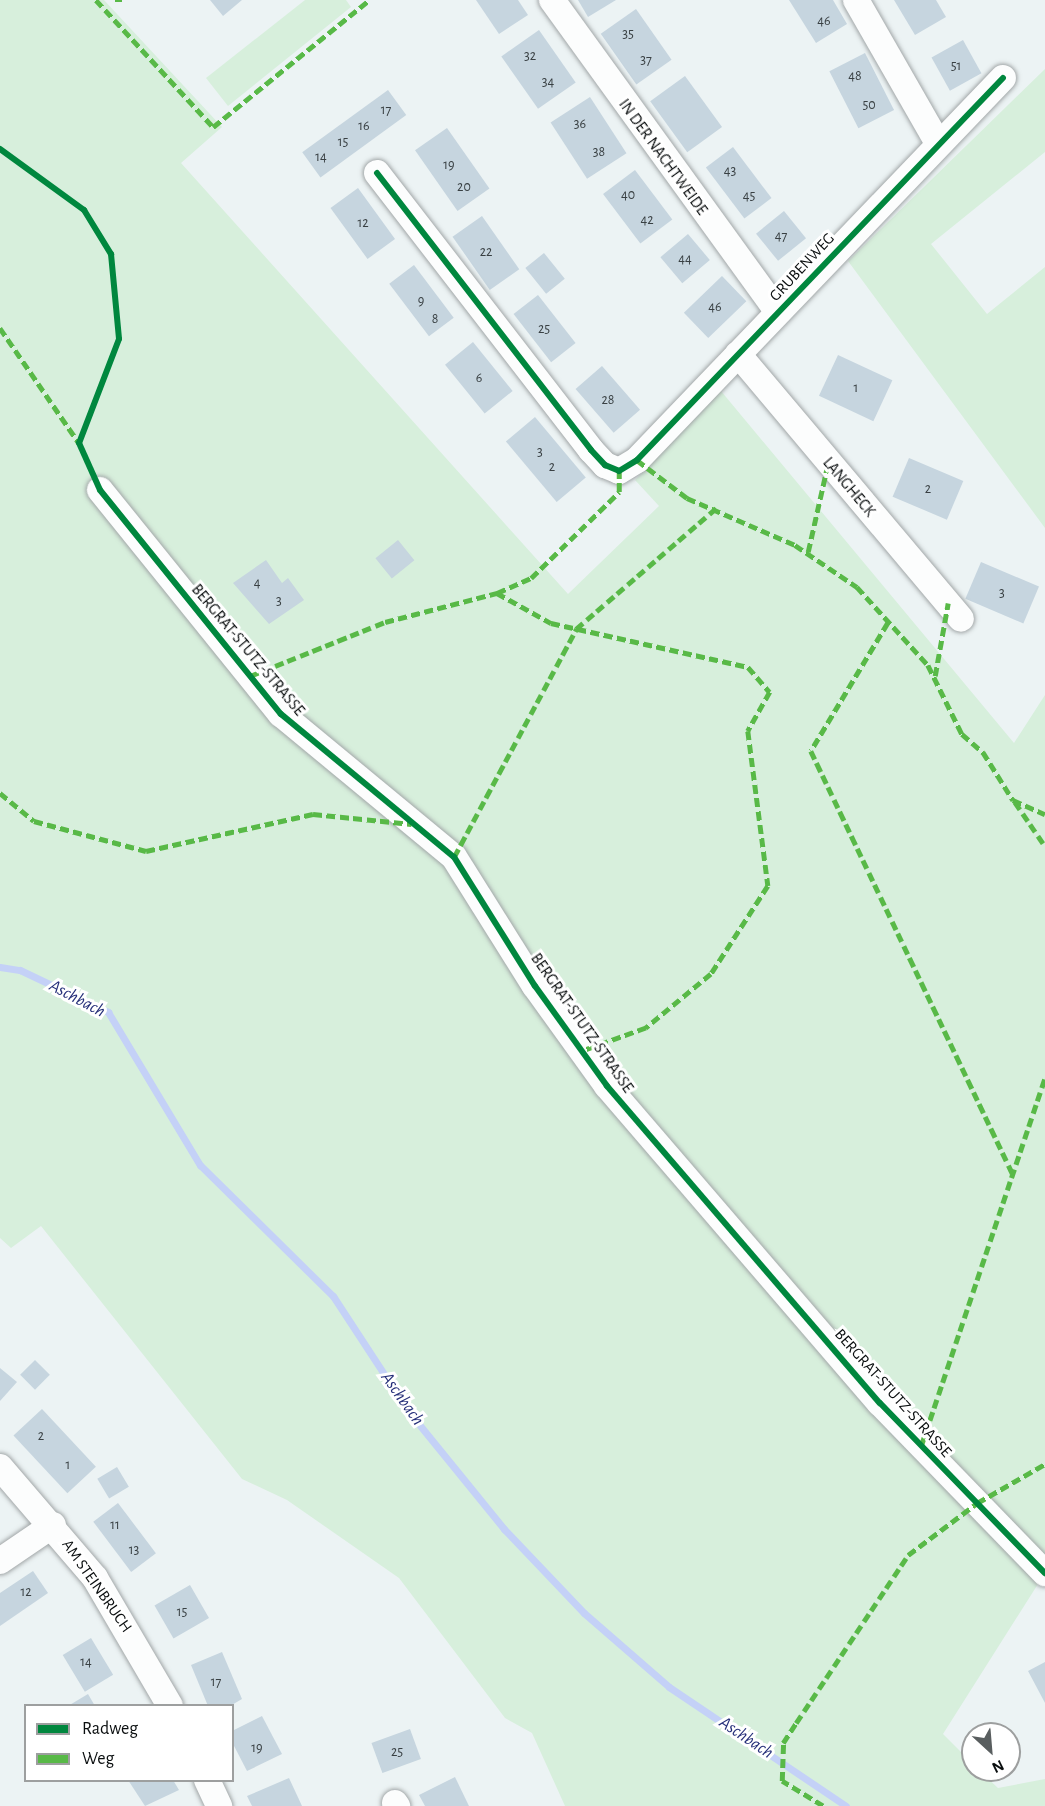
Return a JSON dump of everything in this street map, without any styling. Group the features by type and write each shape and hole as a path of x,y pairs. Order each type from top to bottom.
{"street":[{"name":"IN DER NACHTWEIDE","path":"552,0 778,312"},
{"path":"856,0 938,143"},
{"name":"GRUBENWEG","path":"377,173 591,450 605,465 619,471 637,460 938,143 1003,78"},
{"name":"LANGHECK","path":"738,354 961,619"},
{"name":"BERGRAT-STUTZ-STRASSE","path":"100,490 281,714 454,857 535,986 607,1086 880,1403 1045,1573"},
{"path":"0,1467 53,1525"},
{"name":"AM STEINBRUCH","path":"0,1561 53,1525 95,1578 169,1704"},
{"path":"208,1782 219,1806"}],"green space":[{"path":"0,0 104,0 222,127 181,163 568,594 659,506 635,480 721,391 1014,743 1045,695 1045,1573 943,1734 961,1752 961,1782 992,1782 998,1788 1045,1779 1045,1806 565,1806 532,1733 505,1718 399,1578 287,1500 242,1479 41,1226 11,1248 0,1238"},
{"path":"305,0 346,0 351,7 228,106 206,78"},
{"path":"1045,69 1045,152 931,244 987,314 1045,267 1045,528 848,261"}],"building":[{"path":"210,0 242,0 223,16"},
{"path":"476,0 518,0 528,15 499,34"},
{"path":"578,0 616,0 588,17"},
{"path":"789,0 833,0 847,24 816,43"},
{"path":"894,0 936,0 946,17 915,35"},
{"path":"636,9 672,60 636,84 601,34"},
{"path":"539,30 576,82 538,109 501,56"},
{"path":"963,40 981,73 950,91 932,57"},
{"path":"865,53 894,110 858,128 829,71"},
{"path":"685,76 722,127 687,152 650,101"},
{"path":"388,90 406,115 320,177 302,152"},
{"path":"590,97 626,153 587,179 551,123"},
{"path":"447,128 489,189 457,211 415,150"},
{"path":"733,147 772,198 744,219 706,167"},
{"path":"635,170 672,220 640,244 603,194"},
{"path":"358,188 395,239 368,259 330,208"},
{"path":"784,211 806,238 778,261 756,234"},
{"path":"482,216 519,269 490,290 453,237"},
{"path":"688,234 710,260 682,283 660,257"},
{"path":"544,253 565,279 546,294 525,268"},
{"path":"414,265 454,318 429,336 389,284"},
{"path":"722,276 746,301 708,338 684,313"},
{"path":"538,295 576,343 551,362 514,314"},
{"path":"473,342 513,391 485,414 445,365"},
{"path":"838,355 892,380 873,421 819,396"},
{"path":"602,366 640,410 614,433 576,389"},
{"path":"535,417 586,478 557,502 506,441"},
{"path":"909,458 963,481 947,520 893,497"},
{"path":"398,540 414,560 392,578 375,558"},
{"path":"266,560 282,583 288,578 304,600 269,624 233,583"},
{"path":"981,562 1039,587 1023,623 965,599"},
{"path":"35,1360 50,1375 35,1390 20,1375"},
{"path":"0,1368 17,1382 0,1401"},
{"path":"42,1409 96,1467 67,1493 13,1436"},
{"path":"117,1467 129,1487 109,1499 97,1479"},
{"path":"118,1503 156,1553 131,1572 93,1522"},
{"path":"33,1571 48,1593 0,1626 0,1593"},
{"path":"190,1585 209,1618 173,1638 154,1606"},
{"path":"91,1638 113,1675 85,1692 63,1655"},
{"path":"222,1652 242,1699 233,1704 207,1704 191,1665"},
{"path":"1045,1662 1045,1703 1028,1671"},
{"path":"88,1694 94,1704 71,1704"},
{"path":"262,1716 282,1754 247,1771 234,1746 234,1730"},
{"path":"410,1729 421,1759 382,1773 371,1743"},
{"path":"455,1777 469,1806 425,1806 419,1795"},
{"path":"289,1778 302,1806 252,1806 247,1796"},
{"path":"129,1782 174,1782 179,1790 145,1806"}],"waterway":[{"name":"Aschbach","path":"0,967 20,970 108,1012 200,1165 333,1296 409,1412 504,1529 584,1613 669,1687 846,1806"}],"marked path":[{"path":"96,0 213,127 369,0"},
{"path":"115,0 122,0"},
{"path":"0,328 79,443"},
{"path":"637,460 687,498 795,545 857,587 928,665 962,734 983,752 1013,800 1045,814"},
{"path":"808,552 828,463"},
{"path":"250,676 385,622 497,593 531,578 619,492 619,471"},
{"path":"454,857 576,629 716,508"},
{"path":"497,593 551,623 748,667 770,692 748,731 768,886 711,974 646,1028 582,1051"},
{"path":"935,676 948,603"},
{"path":"888,623 811,751 1013,1174"},
{"path":"0,793 34,821 146,851 313,814 411,824"},
{"path":"1015,802 1045,846"},
{"path":"921,1446 1045,1077"},
{"path":"823,1806 782,1781 783,1743 908,1555 977,1503 1045,1464"}],"cycle path":[{"path":"377,173 591,450 605,465 619,471 637,460 1003,78"},
{"path":"0,149 84,210 111,254 119,339 79,443 100,490 281,714 454,857 535,986 607,1086 880,1403 1045,1573"}]}
